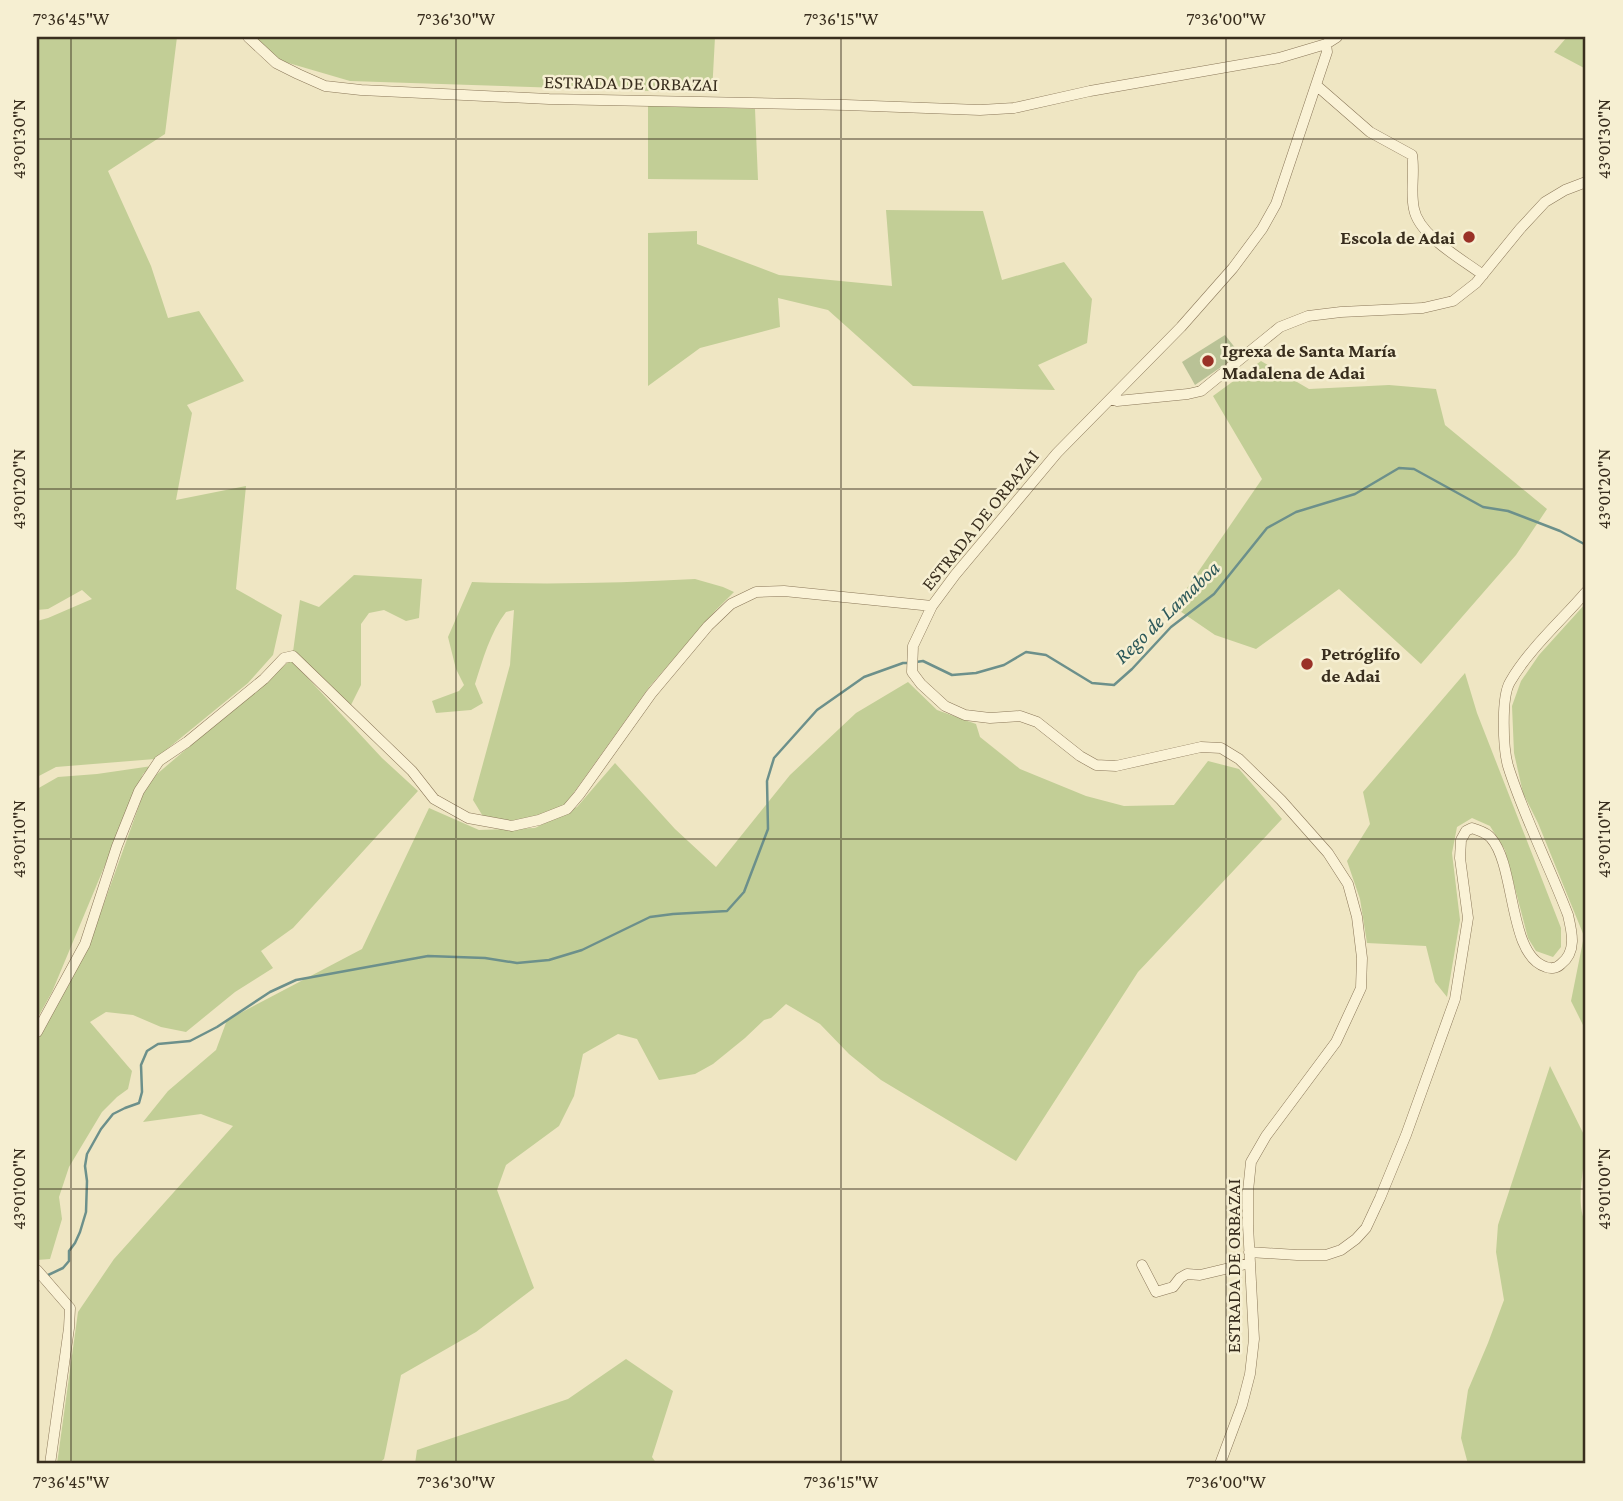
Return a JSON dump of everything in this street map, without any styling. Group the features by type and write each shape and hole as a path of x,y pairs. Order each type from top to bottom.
{"street":[{"name":"ESTRADA DE ORBAZAI","path":"248,37 276,63 298,74 325,86 361,90 549,99 980,110 1014,108 1090,91 1279,58 1321,46 1327,52 1276,204 1262,229 1233,268 1181,327 1057,453 955,575 932,606 913,646 912,671 921,684 945,706 965,715 990,718 1020,716 1037,722 1080,756 1096,765 1116,766 1201,747 1221,748 1239,759 1281,800 1328,853 1348,884 1362,958 1361,988 1336,1042 1266,1136 1251,1162 1248,1191 1249,1252 1254,1339 1250,1374 1242,1405 1220,1464"},
{"path":"1321,46 1337,37"},
{"path":"1316,85 1370,132 1412,155 1414,208 1418,223 1483,275"},
{"path":"1110,399 1117,401 1201,391 1280,327 1308,316 1401,310 1453,301 1476,283 1545,202 1586,182"},
{"path":"1119,390 1128,400"},
{"path":"37,1032 85,944 117,846 139,791 159,761 255,687 284,659 293,656 412,771 434,799 468,818 512,826 539,820 567,809 651,694 708,626 731,604 756,592 784,591 932,606"},
{"path":"1249,1252 1326,1255 1341,1250 1366,1228 1406,1135 1455,999 1468,918 1460,858 1461,840 1466,831 1472,828 1485,832 1493,839 1500,855 1523,944 1533,960 1553,968 1569,956 1573,943 1568,915 1507,764 1505,705 1509,684 1539,643 1586,592"},
{"path":"1142,1265 1156,1292 1173,1287 1186,1275 1200,1275 1250,1264"},
{"path":"37,1270 70,1308 50,1464"}],"green space":[{"path":"37,37 177,37 165,134 108,171 151,266 168,318 199,311 244,381 187,405 192,413 176,500 246,486 236,589 282,615 273,655 248,683 155,759 56,767 37,777 37,621 92,599 82,590 48,609 37,610"},
{"path":"255,37 715,37 712,93 350,81 261,55"},
{"path":"1567,37 1586,37 1586,69 1554,52"},
{"path":"648,105 755,109 758,180 648,179"},
{"path":"886,210 983,211 1002,280 1064,262 1092,299 1087,343 1038,365 1055,390 913,386 828,310 778,298 780,327 700,348 648,386 648,233 697,231 697,244 779,275 892,286"},
{"path":"1225,335 1240,354 1195,385 1182,362"},
{"path":"1261,361 1309,389 1389,385 1436,389 1445,425 1547,509 1516,555 1421,664 1339,589 1256,649 1215,635 1174,607 1262,479 1213,396"},
{"path":"354,575 422,579 419,618 406,621 384,610 369,613 361,624 361,685 350,707 293,652 300,600 319,607"},
{"path":"695,579 734,592 650,686 560,811 516,824 484,818 473,800 510,665 514,610 506,612 500,620 481,665 475,684 483,703 471,710 436,713 432,701 459,691 464,685 456,669 448,637 472,582 584,583"},
{"path":"1586,603 1586,1031 1571,1001 1584,936 1523,793 1514,753 1512,706 1521,681 1539,655"},
{"path":"291,660 382,758 418,791 293,928 261,951 273,968 235,992 186,1032 161,1027 133,1015 106,1012 90,1022 132,1071 128,1089 102,1112 69,1167 59,1197 62,1219 50,1259 37,1260 37,1038 84,953 145,789 157,774"},
{"path":"1465,673 1477,713 1561,928 1561,947 1553,957 1536,951 1528,938 1505,850 1490,826 1472,818 1457,827 1452,853 1460,920 1447,997 1435,982 1426,946 1367,943 1360,899 1347,861 1370,824 1363,792"},
{"path":"908,682 937,710 976,724 980,737 1020,769 1086,796 1124,806 1174,805 1208,761 1239,769 1282,819 1138,972 1016,1161 881,1080 849,1054 820,1024 786,1004 713,1064 695,1074 659,1080 637,1039 618,1034 583,1054 574,1096 559,1126 506,1165 497,1190 534,1288 476,1332 401,1375 384,1459 378,1464 57,1464 78,1312 114,1259 233,1126 201,1114 143,1122 168,1091 216,1050 227,1020 362,949 429,808 479,830 535,828 577,807 615,763 675,829 716,867 790,775 856,713"},
{"path":"152,766 143,774 52,992 37,1019 37,789 58,777"},
{"path":"1550,1066 1586,1139 1581,1205 1586,1223 1586,1464 1468,1464 1461,1438 1468,1390 1504,1300 1496,1252 1498,1225"},
{"path":"626,1359 673,1391 652,1457 657,1464 415,1464 417,1450 568,1399"}],"waterway":[{"name":"Rego de Lamaboa","path":"916,662 923,661 952,675 976,673 1004,665 1026,652 1046,655 1092,683 1114,685 1171,627 1214,594 1267,528 1296,512 1355,494 1399,468 1414,469 1483,507 1508,511 1560,531 1586,545"},
{"name":"Rego de Lamaboa","path":"46,1276 63,1268 69,1261 69,1251 80,1232 86,1212 87,1154 113,1114 139,1103 142,1092 141,1065 147,1051 158,1044 190,1041 217,1027 270,992 296,980 428,956 485,958 517,963 549,960 582,950 650,917 727,911 744,892 768,829 767,781 774,758 817,710 864,677 909,663"}],"place":[{"name":"Escola de Adai","path":"1469,237"},
{"name":"Igrexa de Santa María Madalena de Adai","path":"1208,361"},
{"name":"Petróglifo de Adai","path":"1307,664"}]}
